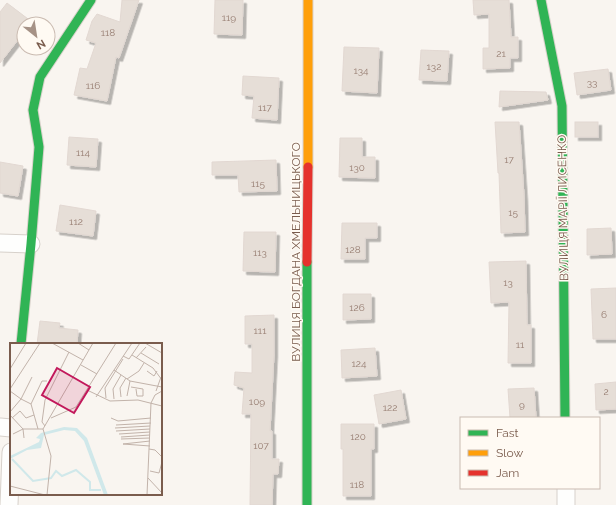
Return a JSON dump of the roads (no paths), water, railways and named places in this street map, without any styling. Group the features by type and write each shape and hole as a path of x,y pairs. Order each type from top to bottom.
{"street":[{"path":"21,343 39,147 32,110 40,77 91,0"},
{"name":"ВУЛИЦЯ БОГДАНА ХМЕЛЬНИЦЬКОГО","path":"307,505 308,0"},
{"name":"ВУЛИЦЯ МАРІЇ ЛИСЕНКО","path":"541,0 562,106 565,417"},
{"path":"0,243 31,244"},
{"path":"0,427 10,428"},
{"path":"9,505 10,478"},
{"path":"566,489 566,505"}]}
